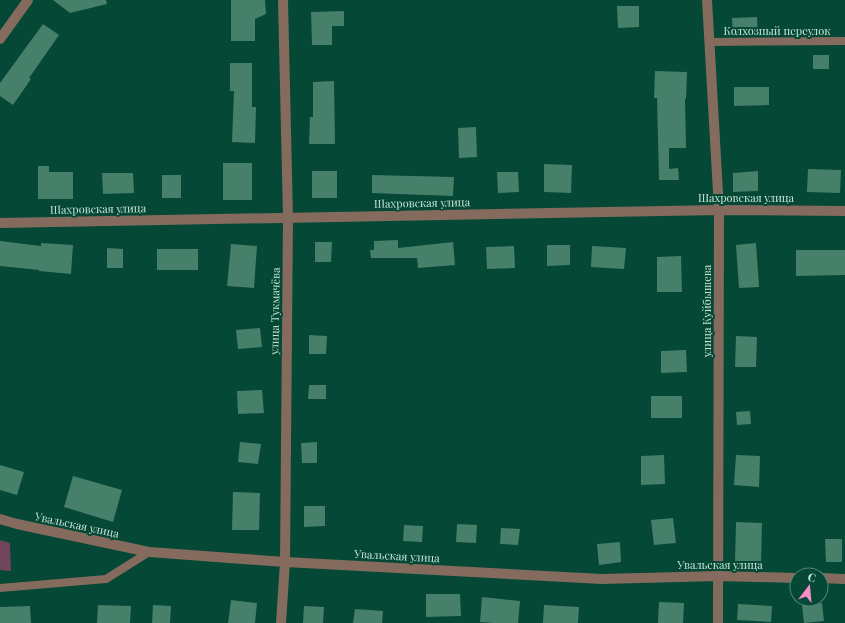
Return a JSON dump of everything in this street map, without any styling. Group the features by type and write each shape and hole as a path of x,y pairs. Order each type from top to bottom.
{"street":[{"path":"0,39 28,0"},
{"name":"улица Тукмачёва","path":"281,623 285,562 288,217 283,0"},
{"name":"улица Куйбышева","path":"707,0 719,210 718,623"},
{"name":"Шахровская улица","path":"0,223 719,210 845,211"},
{"name":"Увальская улица","path":"0,520 149,552 285,562 602,579 718,576 789,578"},
{"path":"829,578 845,579"}],"lane":[{"name":"Колхозный переулок","path":"709,42 845,41"},
{"path":"0,588 106,579 149,552"}],"shaded area":[{"path":"0,540 10,543 11,571 0,570"}],"building":[{"path":"53,0 106,0 107,4 70,13"},
{"path":"231,0 265,0 266,14 255,19 255,41 231,41"},
{"path":"617,6 639,6 639,27 618,28"},
{"path":"344,11 344,26 332,26 332,45 312,45 311,12"},
{"path":"757,17 758,35 733,36 732,18"},
{"path":"43,24 59,35 29,78 31,79 13,105 0,96 0,83"},
{"path":"813,55 829,55 829,69 813,69"},
{"path":"230,63 252,63 252,107 256,107 255,143 232,142 234,91 230,91"},
{"path":"655,71 687,72 685,99 686,148 669,148 669,169 678,168 679,180 659,180 657,98 654,98"},
{"path":"334,81 335,144 309,144 310,117 313,117 313,82"},
{"path":"734,87 769,87 769,105 734,106"},
{"path":"476,127 477,157 459,158 458,128"},
{"path":"223,163 252,163 252,200 223,200"},
{"path":"544,164 572,165 571,193 544,192"},
{"path":"38,166 49,166 49,172 73,172 73,199 38,199"},
{"path":"808,169 841,170 840,193 807,192"},
{"path":"312,171 337,171 337,198 312,198"},
{"path":"758,171 758,191 733,192 733,173"},
{"path":"497,172 518,172 519,192 498,193"},
{"path":"102,173 133,173 134,193 103,194"},
{"path":"162,175 181,175 181,198 162,198"},
{"path":"372,175 454,177 453,196 372,193"},
{"path":"398,240 398,248 453,242 455,265 418,268 417,258 371,258 370,250 374,250 374,241"},
{"path":"0,241 41,246 41,243 73,245 71,274 0,266"},
{"path":"315,242 332,242 331,262 315,262"},
{"path":"756,243 759,287 739,288 736,245"},
{"path":"231,244 257,246 254,288 227,286"},
{"path":"547,245 570,245 570,265 547,266"},
{"path":"514,246 515,268 487,269 486,247"},
{"path":"592,246 626,248 624,269 591,267"},
{"path":"107,248 123,249 123,268 107,268"},
{"path":"157,249 198,249 198,270 157,270"},
{"path":"796,250 845,250 845,275 796,276"},
{"path":"681,256 682,292 657,292 657,257"},
{"path":"260,328 262,347 238,349 236,330"},
{"path":"309,335 327,336 326,354 309,354"},
{"path":"736,336 757,337 756,367 735,367"},
{"path":"686,350 687,372 661,373 661,351"},
{"path":"309,385 326,385 326,399 308,399"},
{"path":"262,390 264,413 238,414 237,391"},
{"path":"651,396 682,396 682,418 651,418"},
{"path":"750,411 751,424 737,425 736,412"},
{"path":"240,442 261,444 258,464 238,462"},
{"path":"317,442 317,463 302,463 301,443"},
{"path":"664,455 665,484 641,485 641,456"},
{"path":"736,455 760,456 759,487 734,485"},
{"path":"0,465 24,472 17,495 0,490"},
{"path":"73,476 122,490 113,522 64,507"},
{"path":"233,492 260,493 259,530 232,530"},
{"path":"304,506 325,506 325,526 304,527"},
{"path":"673,518 676,543 654,545 651,520"},
{"path":"736,522 762,523 761,564 735,563"},
{"path":"457,524 477,525 476,543 456,542"},
{"path":"404,525 423,526 422,542 403,541"},
{"path":"501,528 520,529 518,545 500,544"},
{"path":"825,539 842,539 842,562 826,562"},
{"path":"620,542 621,562 599,565 597,544"},
{"path":"426,594 460,594 461,616 426,617"},
{"path":"482,597 520,601 518,623 480,622"},
{"path":"231,600 257,603 255,623 228,623"},
{"path":"659,602 684,603 683,623 658,623"},
{"path":"738,604 772,606 771,622 737,620"},
{"path":"98,605 131,606 130,623 97,623"},
{"path":"153,605 171,606 170,623 152,623"},
{"path":"544,605 579,607 578,623 543,623"},
{"path":"30,606 31,623 0,623 0,607"},
{"path":"304,606 324,607 323,623 303,623"},
{"path":"802,607 822,607 824,621 804,623"},
{"path":"355,609 383,611 382,623 353,623"}]}
